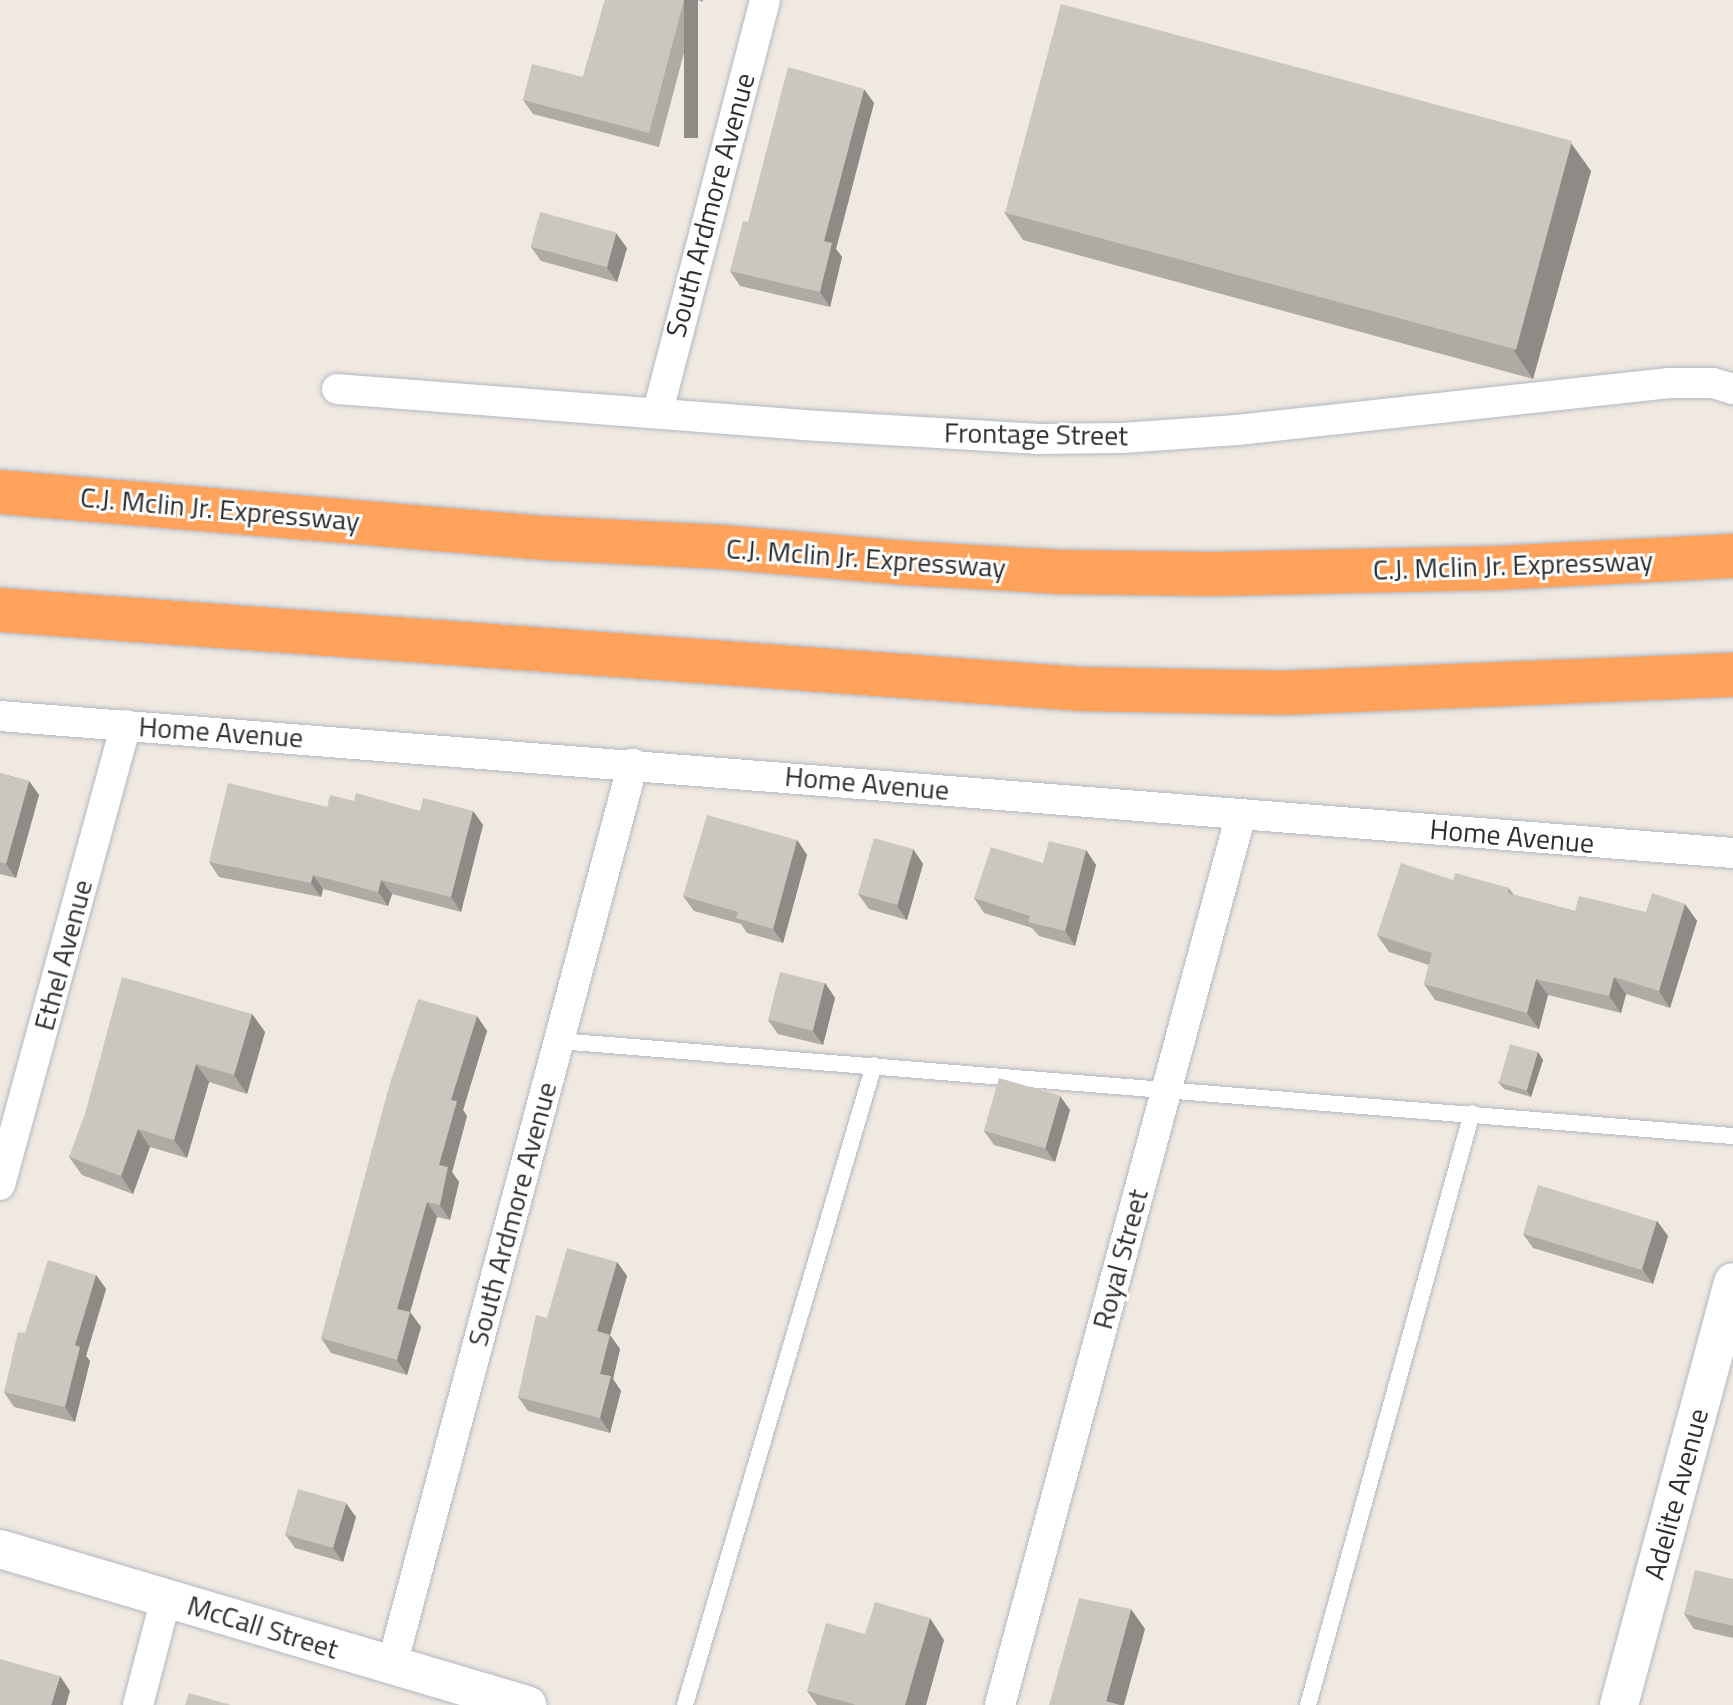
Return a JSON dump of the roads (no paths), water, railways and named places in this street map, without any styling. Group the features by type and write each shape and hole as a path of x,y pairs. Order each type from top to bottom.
{"highway":[{"name":"C.J. Mclin Jr. Expressway","path":"0,492 543,538 722,547 905,563 1061,572 1213,574 1464,569 1712,557"},
{"path":"0,610 1080,689 1280,693 1733,675"}],"street":[{"name":"South Ardmore Avenue","path":"658,411 765,0"},
{"name":"Frontage Street","path":"337,389 658,411 818,426 1036,439 1122,438 1237,430 1669,383 1713,383 1733,389"},
{"name":"Home Avenue","path":"0,716 1733,853"},
{"name":"Ethel Avenue","path":"0,1185 126,725"},
{"name":"South Ardmore Avenue","path":"392,1665 633,764"},
{"name":"Royal Street","path":"1000,1705 1241,814"},
{"name":"Adelite Avenue","path":"1619,1705 1733,1282"},
{"name":"McCall Street","path":"0,1549 527,1705"},
{"path":"138,1705 166,1598"}],"lane":[{"path":"559,1041 1733,1136"},
{"path":"685,1705 874,1065"},
{"path":"1308,1705 1472,1113"}]}
